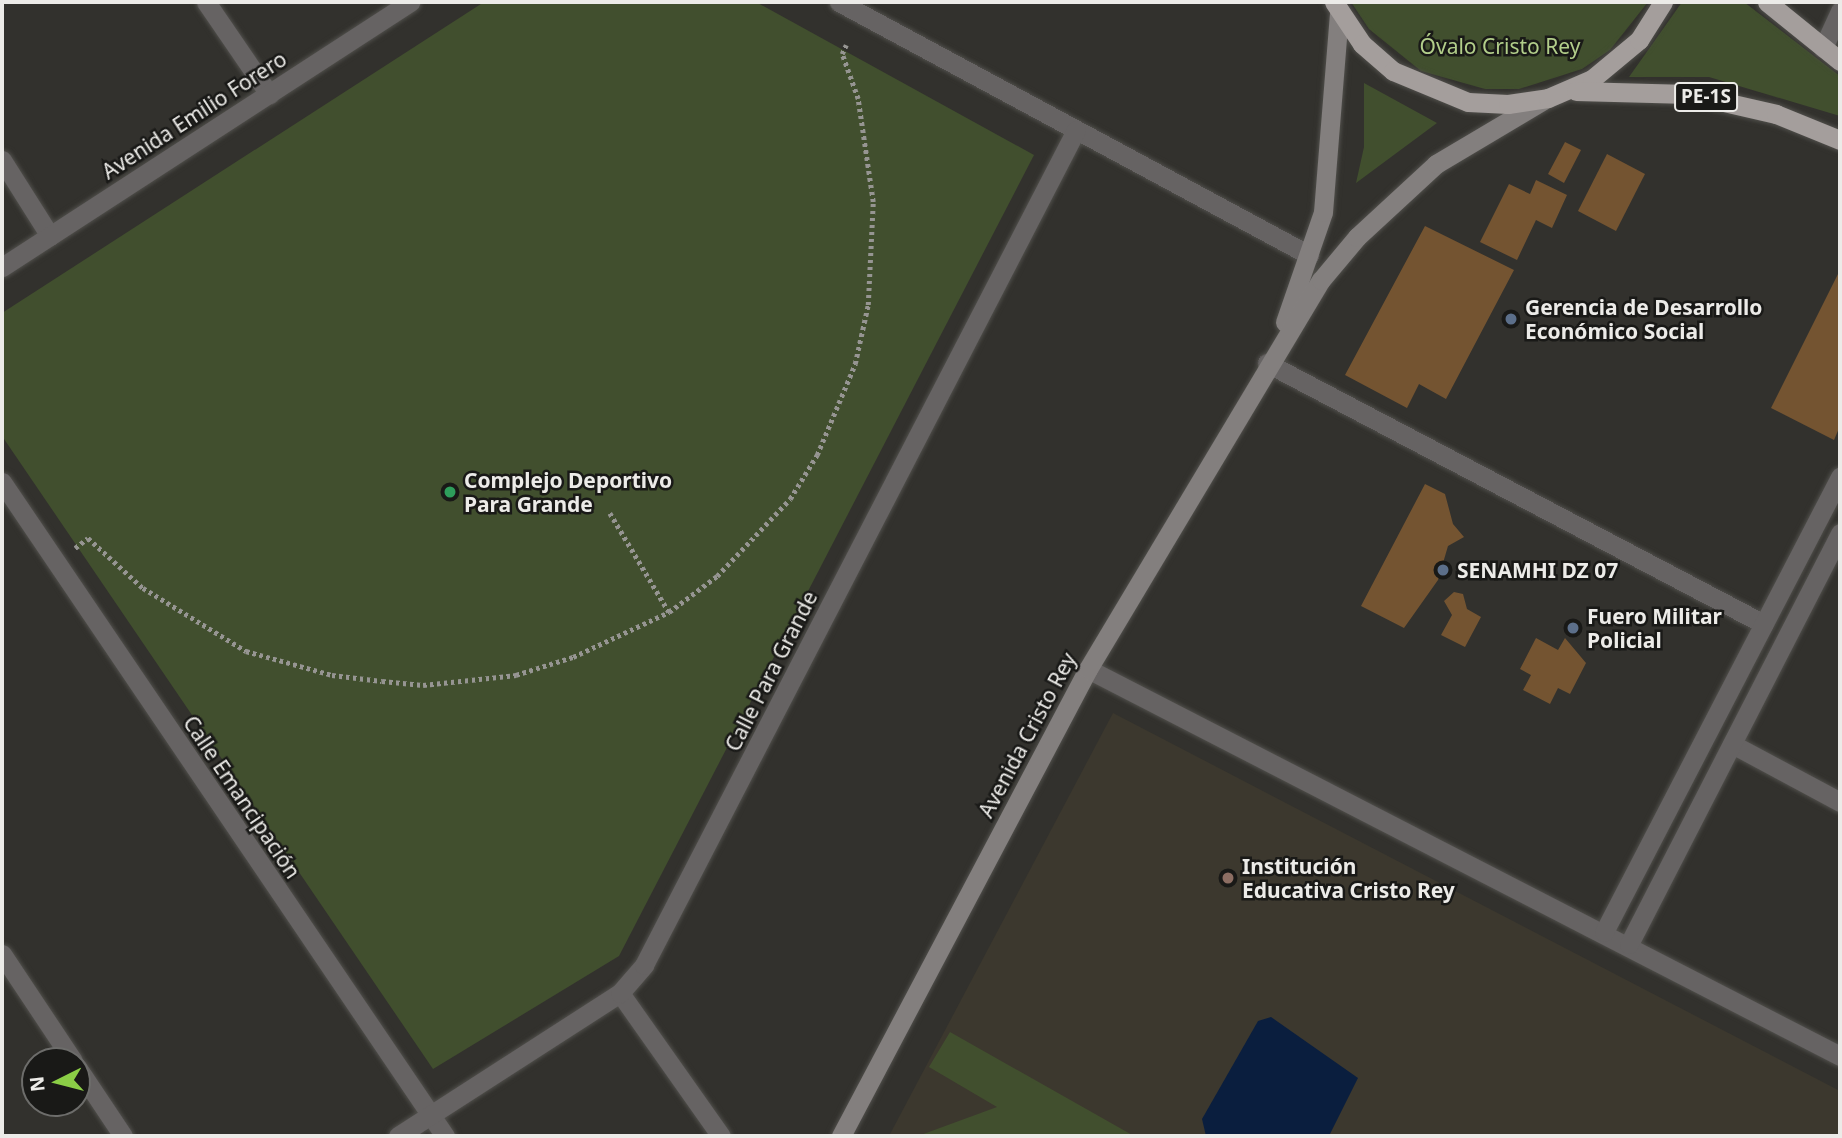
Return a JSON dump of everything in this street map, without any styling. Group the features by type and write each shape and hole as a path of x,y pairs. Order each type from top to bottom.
{"highway":[{"name":"PE-1S","path":"1557,95 1617,61 1663,2"},
{"path":"1767,2 1840,61"},
{"name":"PE-1S","path":"1336,7 1393,71 1429,91 1468,102 1557,95 1689,94 1776,114 1840,140"}],"main road":[{"name":"Avenida Cristo Rey","path":"1267,363 1310,255 1330,162 1336,7"},
{"name":"Avenida Cristo Rey","path":"841,1136 1088,669 1267,363 1321,280 1394,200 1436,164 1557,95"}],"street":[{"path":"206,2 269,94"},
{"name":"Avenida Emilio Forero","path":"2,267 410,2"},
{"path":"839,2 1310,255"},
{"path":"1823,48 1840,11"},
{"name":"Calle Para Grande","path":"398,1136 620,993 650,953 1076,130"},
{"path":"2,160 50,236"},
{"path":"1267,363 1764,624"},
{"path":"1604,932 1840,477"},
{"name":"Calle Emancipación","path":"2,482 445,1136"},
{"path":"1629,944 1840,533"},
{"path":"1088,669 1629,944 1840,1056"},
{"path":"1732,744 1840,802"},
{"path":"2,954 64,1047"},
{"path":"620,993 721,1136"},
{"path":"91,1088 123,1136"}],"path":[{"path":"73,549 88,538 143,588 246,650 332,675 382,681 423,685 516,675 584,653 668,612 736,559 790,499 817,455 855,364 869,305 873,202 858,99 842,54 846,45"},
{"path":"610,513 668,612"}],"shaded area":[{"name":"Institución Educativa Cristo Rey","path":"1113,713 1840,1091 1840,1136 889,1136"}],"green space":[{"name":"Complejo Deportivo Para Grande","path":"484,2 756,2 1034,155 619,956 433,1069 2,436 2,313"},
{"name":"Óvalo Cristo Rey","path":"1351,2 1648,2 1610,50 1582,69 1519,89 1485,89 1421,71 1369,29"},
{"path":"1682,2 1744,2 1840,76 1840,116 1709,77 1629,77"},
{"path":"1364,83 1437,123 1356,183 1364,147"},
{"path":"950,1032 1134,1136 918,1136 997,1107 929,1067"}],"water":[{"path":"1271,1017 1358,1078 1329,1136 1206,1136 1202,1119 1258,1021"}],"building":[{"path":"1565,142 1581,150 1564,183 1548,174"},
{"path":"1607,154 1645,174 1616,231 1578,211"},
{"path":"1536,180 1567,195 1552,228 1536,220 1517,260 1480,242 1509,184 1530,194"},
{"path":"1425,226 1514,270 1446,399 1419,384 1407,408 1345,375"},
{"path":"1840,270 1840,426 1834,440 1771,408"},
{"path":"1425,484 1445,494 1453,524 1464,537 1448,546 1438,580 1404,628 1361,606"},
{"path":"1454,592 1463,594 1467,609 1481,617 1465,647 1441,635 1452,615 1444,601"},
{"path":"1536,638 1558,650 1565,638 1586,663 1570,694 1558,688 1550,704 1523,690 1531,675 1520,669"}],"place":[{"name":"Gerencia de Desarrollo Económico Social","path":"1511,319"},
{"name":"Complejo Deportivo Para Grande","path":"450,492"},
{"name":"SENAMHI DZ 07","path":"1443,570"},
{"name":"Fuero Militar Policial","path":"1573,628"},
{"name":"Institución Educativa Cristo Rey","path":"1228,878"}]}
